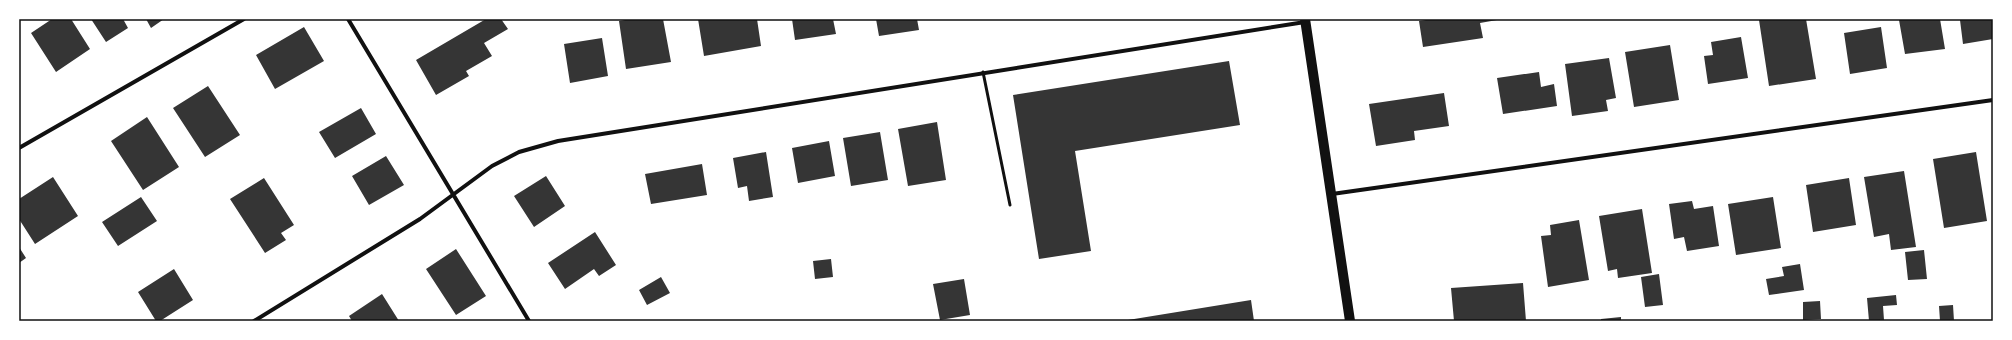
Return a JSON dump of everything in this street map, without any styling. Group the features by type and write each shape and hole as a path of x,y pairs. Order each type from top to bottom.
{"main road":[{"path":"1305,21 1350,321"}],"street":[{"path":"19,148 244,19"},
{"path":"348,19 529,321"},
{"path":"254,321 420,219 492,166 519,152 558,141 1305,21"},
{"path":"1330,194 1993,100"}],"lane":[{"path":"983,72 1010,205"}],"building":[{"path":"52,19 71,19 90,49 56,72 31,33"},
{"path":"91,19 123,19 128,28 106,42"},
{"path":"146,19 164,19 151,28"},
{"path":"486,19 501,19 508,29 484,43 492,56 466,71 469,76 436,95 416,60"},
{"path":"631,19 663,19 671,62 626,69 619,21"},
{"path":"698,19 757,19 761,46 704,56"},
{"path":"792,19 833,19 836,34 795,40"},
{"path":"876,19 917,19 919,30 879,36"},
{"path":"1433,19 1497,20 1480,23 1483,38 1423,47 1419,21"},
{"path":"1806,19 1816,79 1769,86 1759,20"},
{"path":"1940,19 1945,49 1905,54 1899,20"},
{"path":"1993,19 1993,39 1963,44 1960,20"},
{"path":"304,27 324,61 275,89 256,55"},
{"path":"1881,27 1887,68 1850,74 1844,33"},
{"path":"1741,37 1748,78 1708,84 1704,56 1713,55 1711,42"},
{"path":"602,38 608,76 570,83 564,44"},
{"path":"1670,45 1679,100 1634,107 1625,52"},
{"path":"1609,58 1616,98 1606,100 1608,111 1572,116 1565,64"},
{"path":"1229,61 1240,125 1075,151 1091,251 1039,259 1013,95"},
{"path":"1539,72 1541,87 1554,84 1557,106 1503,114 1497,78"},
{"path":"208,86 240,135 205,157 173,108"},
{"path":"1444,93 1449,126 1414,131 1415,140 1376,146 1369,104"},
{"path":"361,108 376,134 335,158 319,132"},
{"path":"147,117 179,167 143,190 111,141"},
{"path":"937,122 946,180 908,186 898,129"},
{"path":"880,132 888,180 851,186 843,138"},
{"path":"829,141 835,176 798,183 792,148"},
{"path":"766,152 773,197 749,201 747,186 738,188 733,158"},
{"path":"1976,152 1987,221 1944,228 1933,159"},
{"path":"386,156 404,185 369,205 352,176"},
{"path":"702,164 707,195 651,204 645,174"},
{"path":"1904,171 1916,247 1891,250 1889,234 1874,237 1864,177"},
{"path":"546,176 565,206 534,227 514,196"},
{"path":"53,177 78,216 35,244 19,219 19,199"},
{"path":"264,178 294,225 281,233 286,240 265,253 230,199"},
{"path":"1849,178 1856,225 1813,232 1806,185"},
{"path":"141,197 157,221 118,246 102,222"},
{"path":"1773,197 1781,248 1736,255 1728,204"},
{"path":"1692,201 1694,209 1713,206 1719,246 1687,251 1684,237 1674,239 1669,204"},
{"path":"1642,209 1652,273 1618,278 1617,269 1608,271 1599,216"},
{"path":"1579,220 1589,280 1548,287 1541,236 1551,235 1550,225"},
{"path":"595,232 616,265 599,276 594,269 565,289 548,263"},
{"path":"19,247 26,258 19,263"},
{"path":"456,249 486,296 456,315 426,269"},
{"path":"1924,250 1927,279 1908,280 1905,252"},
{"path":"831,259 833,277 815,279 813,261"},
{"path":"1800,264 1804,290 1769,295 1766,279 1784,276 1782,267"},
{"path":"174,269 193,300 160,321 156,321 138,292"},
{"path":"1659,274 1663,305 1645,307 1641,277"},
{"path":"661,277 670,293 647,305 639,290"},
{"path":"964,279 970,315 940,320 933,284"},
{"path":"1523,283 1526,321 1454,321 1451,288"},
{"path":"382,294 399,321 352,321 349,316"},
{"path":"1896,295 1897,305 1883,306 1884,320 1869,321 1867,298"},
{"path":"1251,300 1254,321 1128,321 1128,320"},
{"path":"1820,301 1821,319 1803,320 1803,302"},
{"path":"1953,305 1954,321 1940,321 1939,306"},
{"path":"1621,317 1621,321 1601,321 1601,319"}]}
